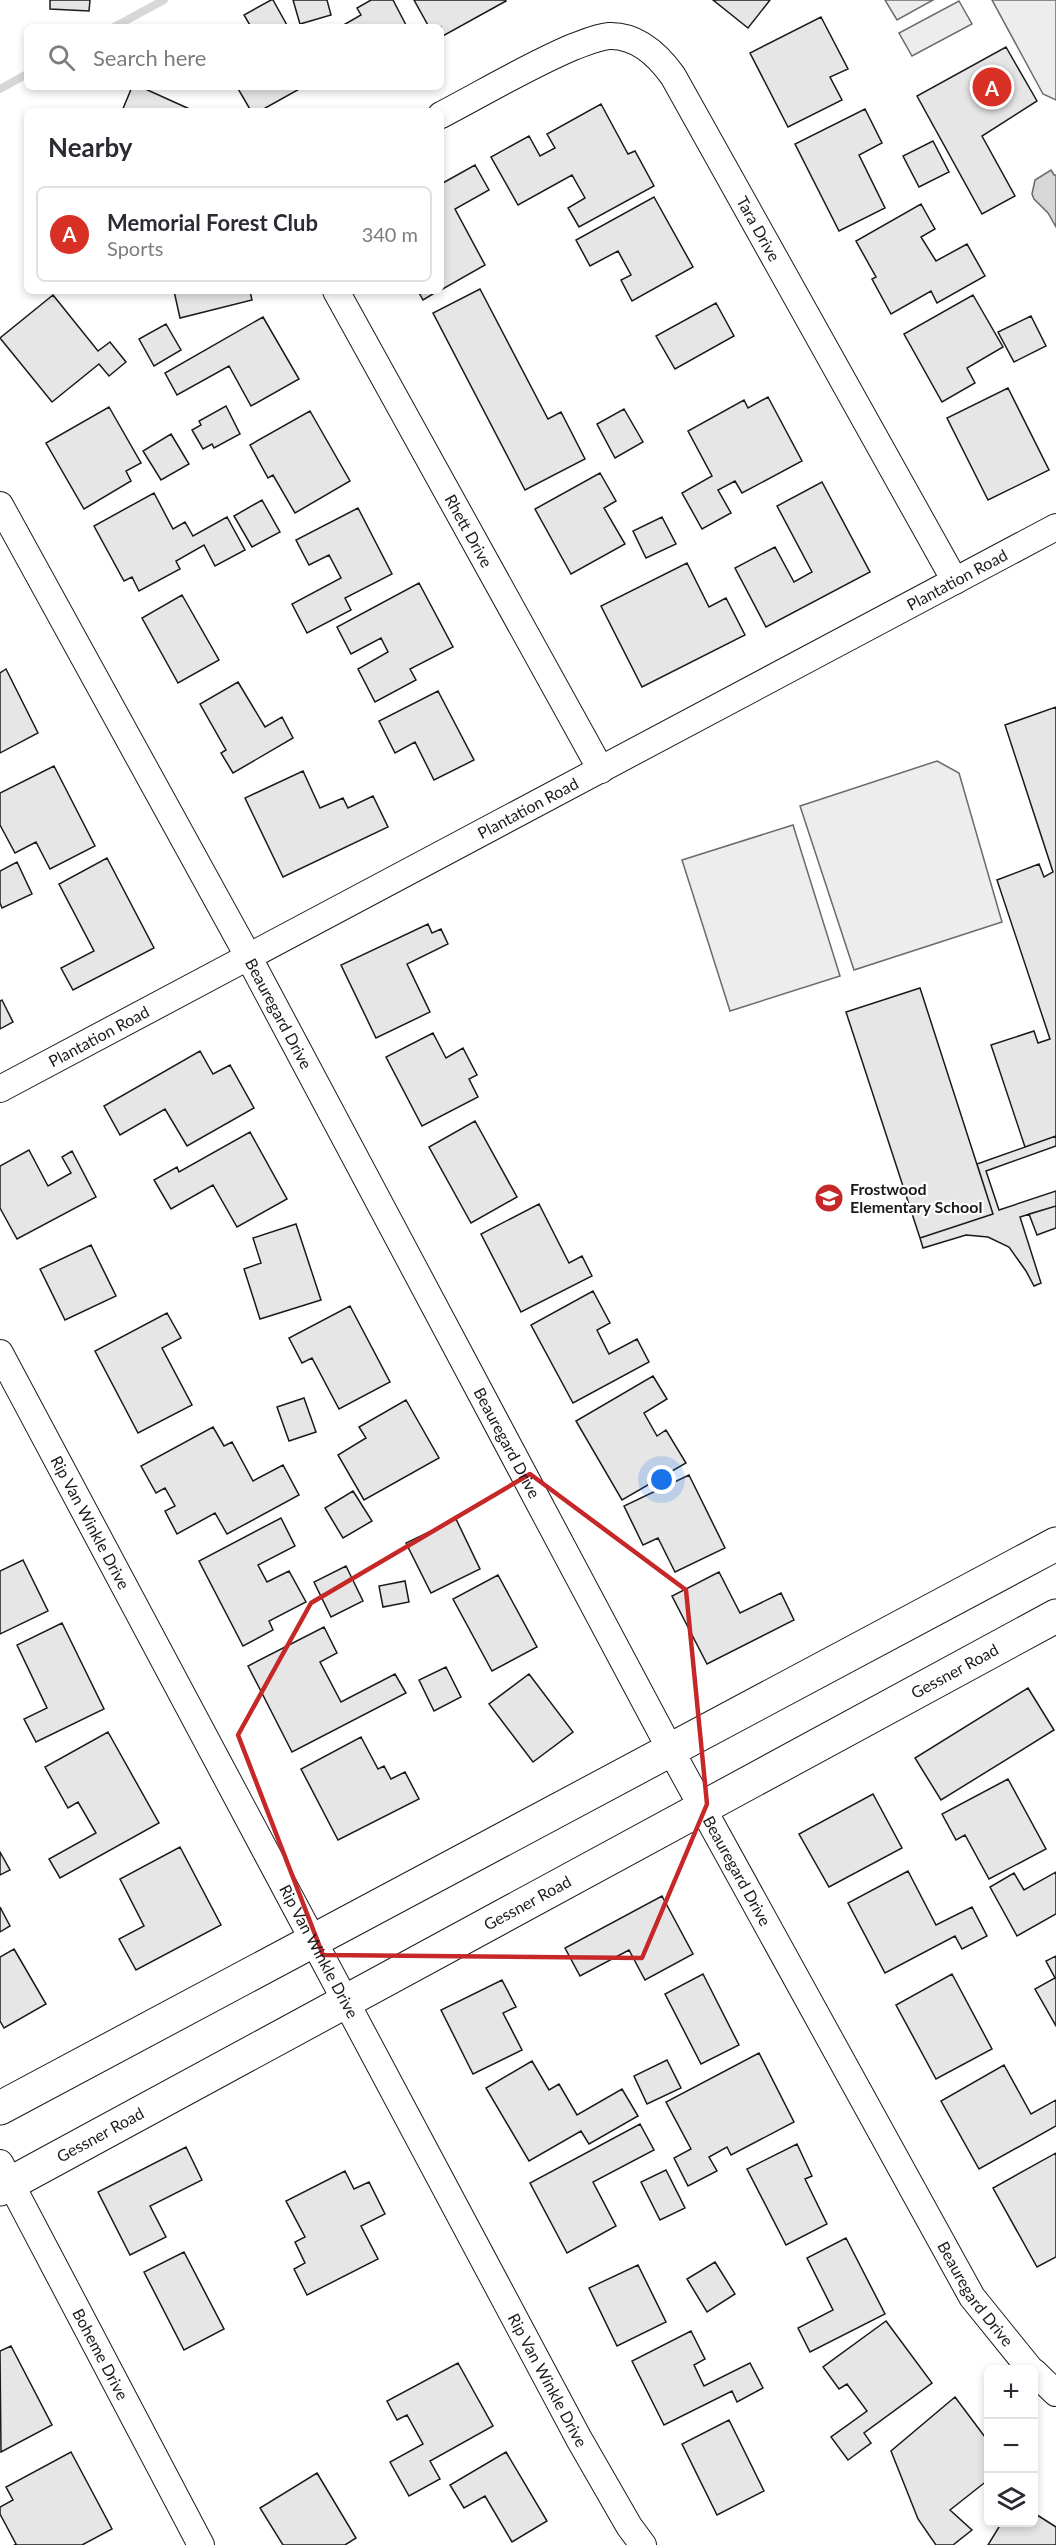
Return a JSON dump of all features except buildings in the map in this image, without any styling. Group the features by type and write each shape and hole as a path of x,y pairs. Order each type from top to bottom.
{"main road":[{"path":"0,2108 1056,1544"},
{"name":"Gessner Road","path":"4,2178 345,2002 1056,1616"}],"street":[{"name":"Tara Drive","path":"444,113 556,54 609,36 632,40 659,56 673,76 955,581"},
{"name":"Rhett Drive","path":"338,294 601,770"},
{"name":"Beauregard Drive","path":"0,505 248,956 670,1749 972,2297 1027,2365"},
{"name":"Plantation Road","path":"0,1089 1056,527"},
{"name":"Rip Van Winkle Drive","path":"0,1353 579,2439 629,2526 643,2545"},
{"name":"Boheme Drive","path":"4,2178 201,2545"},
{"name":"Beauregard Drive","path":"1038,2376 1056,2393"}],"highlighted area":[{"path":"530,1474 686,1590 707,1804 642,1958 323,1955 238,1735 311,1603"}],"shaded area":[{"path":"885,0 933,0 897,20"},
{"path":"992,0 1056,0 1056,100 1043,94"},
{"path":"959,1 972,24 912,56 899,33"},
{"path":"1051,170 1056,175 1056,227 1032,194 1035,180"},
{"path":"937,761 959,773 1002,922 854,970 800,806"},
{"path":"793,825 840,976 730,1011 682,860"}],"waterway":[{"path":"120,24 164,0"},
{"path":"0,89 24,76"}],"place":[{"name":"Memorial Forest Club","path":"992,87"},
{"name":"Frostwood Elementary School","path":"829,1198"}]}
